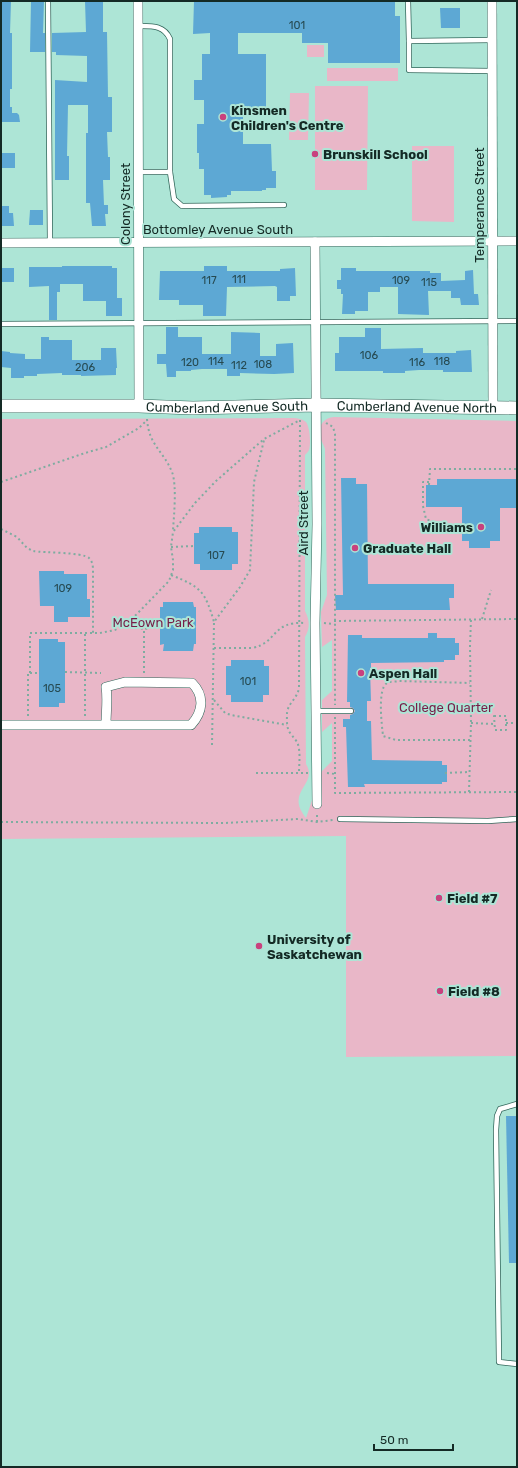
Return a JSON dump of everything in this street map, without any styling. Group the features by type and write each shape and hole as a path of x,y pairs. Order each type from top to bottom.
{"main road":[{"name":"Cumberland Avenue North","path":"316,405 517,408"},
{"name":"Cumberland Avenue South","path":"1,406 143,406 193,408 316,405"}],"street":[{"name":"Colony Street","path":"138,1 138,242 139,323 143,406"},
{"name":"Temperance Street","path":"492,1 493,408"},
{"name":"Bottomley Avenue South","path":"1,243 517,241"},
{"name":"Aird Street","path":"315,242 317,524 315,623 317,804"},
{"path":"1,725 106,725 191,725 195,721 200,711 201,699 196,687 192,683 125,682 106,687 108,695 106,703 106,725"}],"lane":[{"path":"48,1 50,243"},
{"path":"408,1 409,70 492,71"},
{"path":"138,26 161,28 167,32 170,40 170,172 174,199 182,206 284,204"},
{"path":"408,41 492,40"},
{"path":"138,172 170,172"},
{"path":"1,324 517,321"},
{"path":"317,711 351,711"},
{"path":"340,819 488,821 517,819"},
{"path":"517,1104 500,1109 497,1116 496,1130 499,1362 517,1364"}],"path":[{"path":"28,725 30,633 92,634 115,630 126,624 148,604 169,581 174,560 171,547 174,532 174,485 172,473 148,431 148,420 143,406"},
{"path":"1,482 106,447 139,428 148,420"},
{"path":"174,532 195,503 264,439 300,420 298,694 287,712 290,733 297,742 299,773"},
{"path":"325,423 332,427 335,434 335,793 517,792"},
{"path":"214,622 250,570 254,482 264,439"},
{"path":"438,524 426,520 423,506 423,482 429,483 430,469 517,469"},
{"path":"1,529 17,537 33,551 81,555 88,558 92,562 92,634"},
{"path":"171,547 194,546"},
{"path":"171,575 189,582 203,593 209,603 214,622 212,745"},
{"path":"482,619 491,590"},
{"path":"469,792 471,723 470,646 472,619"},
{"path":"214,648 258,647 267,643 273,634 282,626 299,622 315,623 517,619"},
{"path":"126,624 136,625 144,630"},
{"path":"144,630 151,626 163,626"},
{"path":"144,630 144,682"},
{"path":"84,725 85,633"},
{"path":"30,673 39,672"},
{"path":"66,672 101,673"},
{"path":"470,683 388,682 383,687 381,694 383,736 396,740 470,740"},
{"path":"213,699 225,713 288,725"},
{"path":"494,716 506,716 506,723 506,730 495,730 494,716"},
{"path":"471,723 494,724"},
{"path":"506,723 517,724"},
{"path":"445,773 470,772"},
{"path":"256,773 335,774"},
{"path":"1,822 225,823 298,819 317,822 340,819"}],"green space":[{"path":"307,45 324,45 324,57 307,57"},
{"path":"327,68 398,68 398,81 327,81"},
{"path":"315,86 368,86 367,190 315,190"},
{"path":"290,93 309,93 308,140 289,140"},
{"path":"412,146 454,146 454,222 412,221"},
{"path":"334,417 517,421 517,1056 346,1057 346,836 1,839 1,419 293,418 306,422 310,440 309,450 305,455 305,611 309,624 305,637 306,764 309,771 308,778 300,795 299,801 300,809 306,818 322,771 332,761 332,723 322,732 322,700 332,691 332,640 322,647 321,612 327,595 325,449 320,438 320,429 324,421"}],"building":[{"path":"1,1 11,1 10,33 12,33 12,89 10,89 10,107 12,107 12,113 17,113 19,115 20,122 1,122"},
{"path":"31,1 44,1 43,33 45,33 45,52 30,52"},
{"path":"85,1 103,1 103,32 107,32 108,97 112,97 112,132 107,132 108,157 110,157 110,180 103,180 104,205 108,205 108,214 105,214 106,226 92,226 90,203 86,203 86,133 88,133 88,105 68,105 67,156 69,156 69,180 55,180 55,80 87,82 87,56 56,55 56,52 52,52 52,33 86,32"},
{"path":"194,1 395,1 395,16 400,16 400,63 328,63 328,43 302,43 302,33 238,33 238,54 266,54 266,107 257,107 257,114 243,114 243,144 271,144 272,171 276,171 276,188 266,188 266,190 262,191 231,191 231,195 227,195 227,197 211,198 211,195 204,195 204,169 199,169 199,153 197,153 197,124 204,124 204,100 194,100 194,80 202,80 202,54 210,54 210,33 193,34"},
{"path":"440,8 460,8 460,28 441,28"},
{"path":"1,153 15,153 15,168 1,168"},
{"path":"1,206 9,206 9,213 13,213 14,226 1,226"},
{"path":"30,210 43,210 43,225 29,225"},
{"path":"112,266 112,268 117,268 117,298 122,298 122,316 106,316 106,301 83,301 83,284 60,284 60,292 57,292 57,320 49,320 49,286 29,287 29,267"},
{"path":"204,266 227,266 227,271 280,271 280,269 295,268 296,296 290,296 290,301 277,301 277,287 275,286 227,287 226,316 203,316 203,305 179,305 179,300 159,300 160,271 204,271"},
{"path":"1,268 14,268 14,282 1,282"},
{"path":"341,268 356,268 356,271 430,271 430,273 441,273 441,281 465,280 465,271 473,270 474,294 478,294 479,305 461,305 460,298 451,298 451,291 428,291 429,315 398,314 398,287 380,287 380,292 368,292 368,311 355,311 355,314 342,314 343,294 341,294 341,289 337,289 337,280 341,280"},
{"path":"166,327 178,327 178,337 202,337 202,354 231,354 231,332 260,333 260,356 276,356 276,344 293,343 294,373 240,373 240,376 227,376 227,369 202,369 176,371 176,377 167,377 166,364 157,364 157,354 166,354"},
{"path":"365,328 381,328 381,349 423,348 423,353 456,353 456,351 471,350 472,372 443,372 443,370 405,371 405,373 383,373 383,371 335,371 335,353 339,353 339,337 365,337"},
{"path":"41,337 49,337 49,340 72,340 72,360 101,360 101,348 116,348 116,375 81,376 62,375 62,373 37,374 37,376 24,376 24,378 11,378 11,368 1,367 1,351 25,354 25,359 41,359"},
{"name":"Graduate Hall","path":"341,478 356,478 356,484 367,484 368,584 454,584 454,598 449,598 450,610 336,610 335,595 343,595"},
{"name":"Williams","path":"437,479 517,479 517,508 500,508 500,541 490,541 490,548 469,548 469,541 462,541 462,507 426,507 426,485 437,485"},
{"path":"199,527 232,527 232,532 238,532 238,564 232,564 232,570 200,570 200,564 194,564 194,533 199,533"},
{"path":"39,571 64,571 64,574 87,574 87,599 90,599 90,617 68,617 68,622 54,622 54,606 40,606"},
{"path":"163,602 193,602 194,607 196,607 196,644 194,644 193,651 163,651 164,644 160,645 160,607 163,607"},
{"path":"428,633 437,633 437,638 455,638 455,643 459,643 459,655 455,655 455,660 444,660 444,662 371,663 371,701 367,701 367,721 371,721 372,760 442,761 442,765 447,765 447,782 442,782 442,784 364,784 365,787 348,787 346,727 343,727 343,719 350,719 350,715 355,711 350,707 350,702 347,702 348,635 362,635 362,638 428,638"},
{"path":"39,639 58,639 58,642 65,642 65,703 59,703 59,707 39,707"},
{"path":"231,660 264,660 264,666 269,666 269,695 263,695 263,702 231,702 231,695 226,695 226,666 231,666"},
{"path":"506,1116 517,1116 517,1263 509,1263"}],"place":[{"name":"Kinsmen Children's Centre","path":"223,117"},
{"name":"Brunskill School","path":"315,154"},
{"name":"Williams","path":"481,527"},
{"name":"Graduate Hall","path":"355,548"},
{"name":"Aspen Hall","path":"361,673"},
{"name":"Field #7","path":"439,898"},
{"name":"University of Saskatchewan","path":"259,946"},
{"name":"Field #8","path":"440,991"}],"park label":[{"name":"McEown Park","path":"153,622"},
{"name":"College Quarter","path":"446,707"}]}
